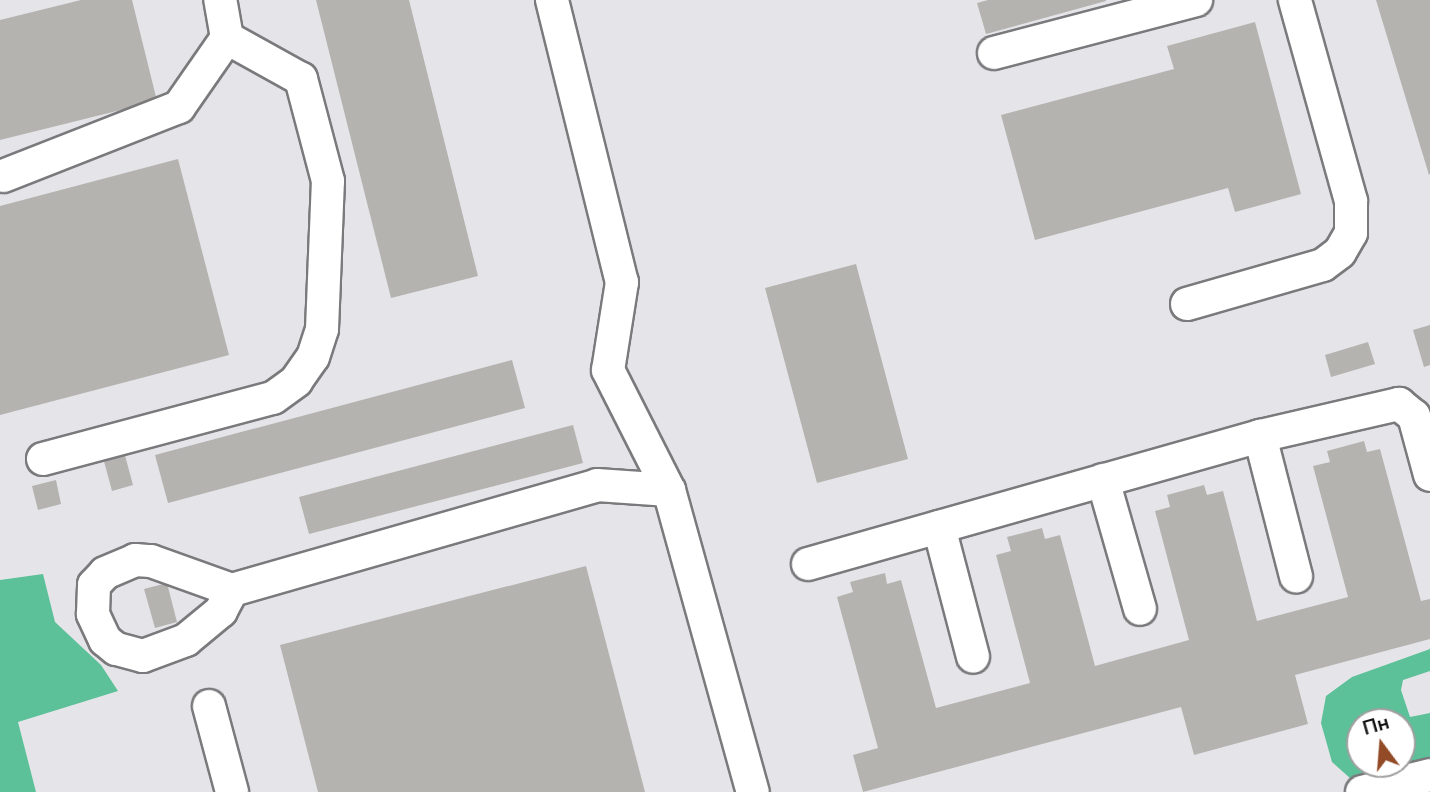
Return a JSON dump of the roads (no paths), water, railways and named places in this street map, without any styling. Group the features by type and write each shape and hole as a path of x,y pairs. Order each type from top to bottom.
{"street":[{"path":"4,176 179,107 228,38 220,0"},
{"path":"552,0 622,282 608,370 670,491 753,792"},
{"path":"994,53 1196,0"},
{"path":"1187,304 1323,265 1340,251 1351,233 1351,201 1294,0"},
{"path":"43,459 274,398 296,381 313,357 322,329 328,181 308,104 301,79 228,38"},
{"path":"808,564 1260,436 1399,404 1414,416 1430,475"},
{"path":"1260,436 1296,576"},
{"path":"1103,480 1140,609"},
{"path":"232,590 597,485 670,491"},
{"path":"939,527 973,657"},
{"path":"209,706 232,792"},
{"path":"1362,792 1430,775"}]}
